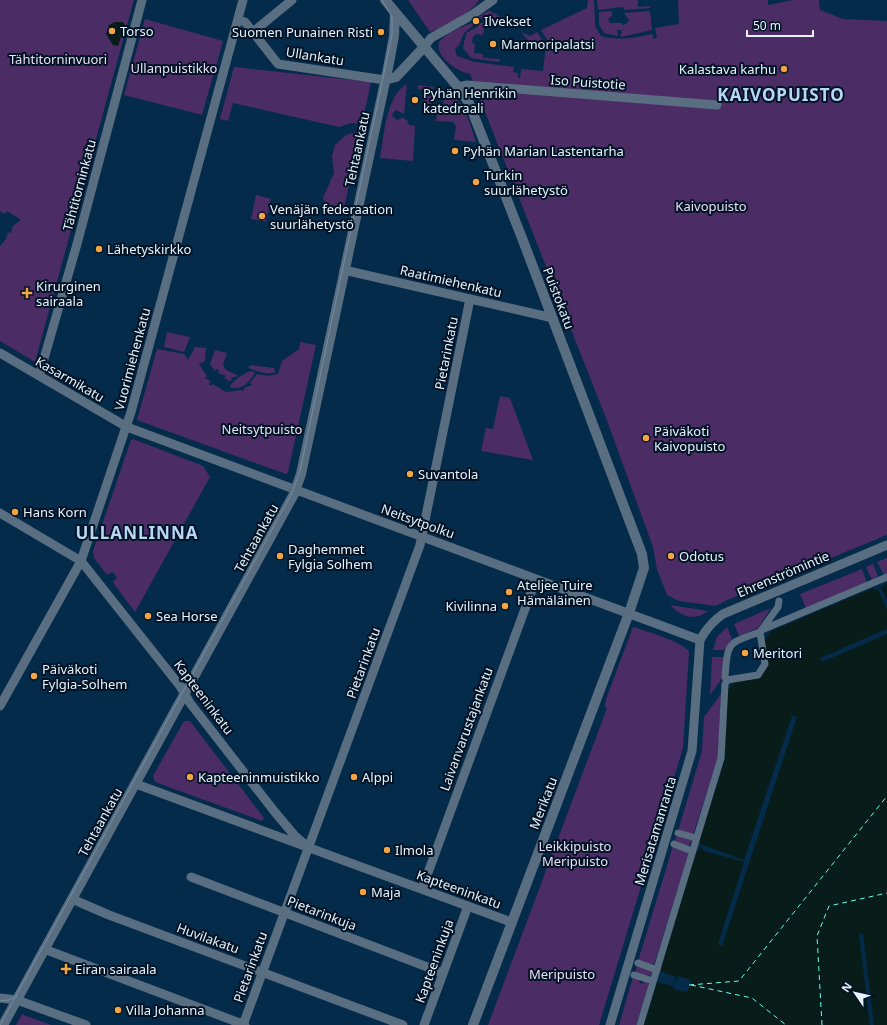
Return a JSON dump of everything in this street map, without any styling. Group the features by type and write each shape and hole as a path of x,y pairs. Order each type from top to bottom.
{"street":[{"name":"Tähtitorninkatu","path":"39,376 79,237 142,0"},
{"name":"Vuorimiehenkatu","path":"0,706 81,561 127,427 243,0"},
{"path":"253,32 292,0"},
{"name":"Puistokatu","path":"385,0 458,87 472,109 642,554 644,568 629,613"},
{"path":"385,80 396,77 431,38 472,15 489,1"},
{"name":"Tehtaankatu","path":"3,1025 296,490 385,80 394,36 395,13"},
{"name":"Ullankatu","path":"238,20 245,22 278,64 385,80"},
{"name":"Iso Puistotie","path":"458,87 467,85 717,105"},
{"name":"Raatimiehenkatu","path":"344,270 553,318"},
{"name":"Pietarinkatu","path":"243,1025 423,536 470,299"},
{"name":"Kasarmikatu","path":"0,353 127,427"},
{"name":"Neitsytpolku","path":"127,427 700,640"},
{"path":"0,512 81,561"},
{"name":"Ehrenströmintie","path":"700,640 711,623 723,614 887,545"},
{"name":"Kapteeninkatu","path":"81,561 274,811 295,836 308,847"},
{"path":"640,1025 696,845 721,758 725,684 727,680 725,677 727,650 729,646 737,640 887,577"},
{"name":"Laivanvarustajankatu","path":"422,889 536,579"},
{"path":"727,680 758,675 765,664 762,630 778,607 779,601"},
{"name":"Merikatu","path":"473,1025 629,613"},
{"name":"Merisatamanranta","path":"610,1025 692,751 700,640"},
{"name":"Kapteeninkatu","path":"136,784 511,922"},
{"path":"678,833 696,845"},
{"path":"674,844 696,845"},
{"name":"Pietarinkuja","path":"191,877 444,973"},
{"name":"Huvilakatu","path":"72,899 109,915 403,1025"},
{"name":"Kapteeninkuja","path":"424,1025 468,906"},
{"path":"44,949 243,1025"},
{"path":"638,963 656,976"},
{"path":"634,975 656,976"},
{"path":"0,998 17,1000 86,1025"}],"green space":[{"name":"Tähtitorninvuori","path":"0,0 134,0 35,362 0,341 0,246 6,239 8,232 11,233 13,226 21,220 7,211 5,214 0,211"},
{"path":"408,0 479,0 465,14 430,32"},
{"name":"Kaivopuisto","path":"588,0 594,0 595,26 601,36 620,39 652,34 654,39 657,38 655,28 679,24 678,0 768,0 768,5 793,0 819,0 820,10 843,19 887,21 887,535 716,606 679,601 667,595 657,569 653,547 606,418 470,74 465,73 448,63 440,53 439,43 450,33 477,22 464,33 459,45 455,49 457,56 475,62 514,67 513,72 518,73 518,78 520,78 521,69 543,71 546,46 551,46 541,30 587,8"},
{"path":"597,0 638,0 638,7 650,6 650,8 624,10 623,7 598,10"},
{"path":"489,10 506,21 477,18"},
{"path":"612,11 612,16 608,19 610,23 622,23 622,25 626,24 629,20 624,13 650,11 652,30 621,37 621,30 617,30 618,36 604,33 599,25 599,12"},
{"name":"Ullanpuistikko","path":"145,19 223,41 202,115 124,95"},
{"path":"480,23 485,23 483,35 476,34 473,37 472,42 475,45 474,53 483,54 483,58 500,59 499,62 471,58 463,48 466,33 477,27"},
{"path":"521,32 530,36 537,32 546,46 533,46"},
{"path":"234,67 371,82 362,124 351,123 339,127 233,103 228,121 220,119"},
{"path":"407,84 404,114 396,110 392,116 397,120 404,117 409,125 415,126 413,161 380,158 390,106 400,89"},
{"path":"418,85 434,87 429,114 422,114 424,90 418,89"},
{"path":"444,90 451,94 462,106 476,142 454,140 456,126 453,122 436,121 437,112 443,112"},
{"path":"356,132 360,133 344,208 326,204 323,198 334,173 332,156 335,145 346,135"},
{"path":"256,195 271,199 266,222 251,219"},
{"path":"167,332 190,337 184,352 164,347"},
{"name":"Neitsytpuisto","path":"300,342 316,345 288,472 286,474 137,420 157,349 184,354 188,360 195,347 206,348 205,361 199,364 207,376 205,378 211,381 209,384 211,386 213,384 226,392 242,391 245,389 244,388 252,385 250,383 257,374 267,376 278,374 282,361 299,349"},
{"path":"215,350 227,353 223,365 224,368 238,376 231,378 232,380 229,381 224,378 226,376 218,373 219,371 217,369 215,371 210,364"},
{"path":"251,365 273,368 275,369 275,372 264,373 248,368"},
{"path":"252,371 255,373 244,385 237,388 230,387 239,377"},
{"path":"500,396 510,398 533,460 481,451 486,428 493,429"},
{"path":"133,439 203,466 210,477 135,612 114,584 113,581 117,578 113,572 107,575 94,558 93,551 131,440"},
{"path":"887,558 887,574 884,575 877,562"},
{"path":"873,564 878,576 872,580 866,567"},
{"path":"862,569 867,583 806,608 800,594"},
{"path":"670,605 708,611 693,617 683,615"},
{"path":"771,608 758,628 739,636 734,624"},
{"name":"Meripuisto","path":"633,627 680,644 689,652 683,748 599,1025 488,1025 603,719 607,708 605,707 606,699"},
{"path":"727,627 732,639 724,650 713,650 717,637"},
{"path":"712,657 724,657 723,677 710,695"},
{"path":"721,694 718,757 693,835 678,831 702,751 704,717"},
{"path":"184,721 190,721 264,818 262,821 155,782 153,776"},
{"path":"677,835 692,840 689,846 674,842"},
{"path":"673,846 688,852 688,855 659,949 654,964 652,965 638,961"},
{"path":"637,965 652,971 651,976 635,973"},
{"path":"633,977 640,979 639,982 643,984 644,980 649,984 636,1025 619,1025"},
{"path":"22,1014 24,1015 51,1025 16,1025"}],"shaded area":[{"path":"115,22 123,22 125,25 118,46 113,45 106,34 109,25"},
{"path":"887,583 887,1025 644,1025 657,982 673,986 676,977 660,971 696,852 699,850 701,844 699,841 725,759 728,690 735,681 759,676 768,664 764,641 771,631 873,588 877,590"}],"pier":[{"path":"881,588 887,600 887,610 878,589"},
{"path":"887,629 887,634 822,662 820,658"},
{"path":"792,716 797,717 722,946 718,944 744,862 705,851 700,847 701,845 706,846 744,860"},
{"path":"859,934 863,934 874,1025 870,1025"},
{"path":"678,976 691,980 687,992 674,989 673,986"}],"ferry route":[{"path":"689,985 739,981 887,796"},
{"path":"822,1025 817,936 829,906 887,893"},
{"path":"691,985 752,998 786,1025"}],"tram line":[{"path":"0,1025 292,493 300,471 392,35 392,17 382,0"},
{"path":"0,1001 9,1000 17,996"}],"place":[{"name":"Ilvekset","path":"476,21"},
{"name":"Torso","path":"112,31"},
{"name":"Suomen Punainen Risti","path":"381,32"},
{"name":"Marmoripalatsi","path":"493,44"},
{"name":"Kalastava karhu","path":"784,69"},
{"name":"Pyhän Henrikin katedraali","path":"415,100"},
{"name":"Pyhän Marian Lastentarha","path":"455,151"},
{"name":"Turkin suurlähetystö","path":"476,182"},
{"name":"Venäjän federaation suurlähetystö","path":"262,216"},
{"name":"Lähetyskirkko","path":"99,249"},
{"name":"Kirurginen sairaala","path":"27,293"},
{"name":"Päiväkoti Kaivopuisto","path":"646,438"},
{"name":"Suvantola","path":"410,474"},
{"name":"Hans Korn","path":"15,512"},
{"name":"Daghemmet Fylgia Solhem","path":"280,556"},
{"name":"Odotus","path":"671,556"},
{"name":"Ateljee Tuire Hämäläinen","path":"509,592"},
{"name":"Kivilinna","path":"505,606"},
{"name":"Sea Horse","path":"148,616"},
{"name":"Meritori","path":"745,653"},
{"name":"Päiväkoti Fylgia-Solhem","path":"34,676"},
{"name":"Kapteeninmuistikko","path":"190,777"},
{"name":"Alppi","path":"354,777"},
{"name":"Ilmola","path":"387,850"},
{"name":"Maja","path":"363,892"},
{"name":"Eiran sairaala","path":"66,969"},
{"name":"Villa Johanna","path":"118,1010"}],"district":[{"name":"KAIVOPUISTO","path":"781,95"},
{"name":"ULLANLINNA","path":"137,533"}],"park label":[{"name":"Leikkipuisto Meripuisto","path":"575,854"}]}
